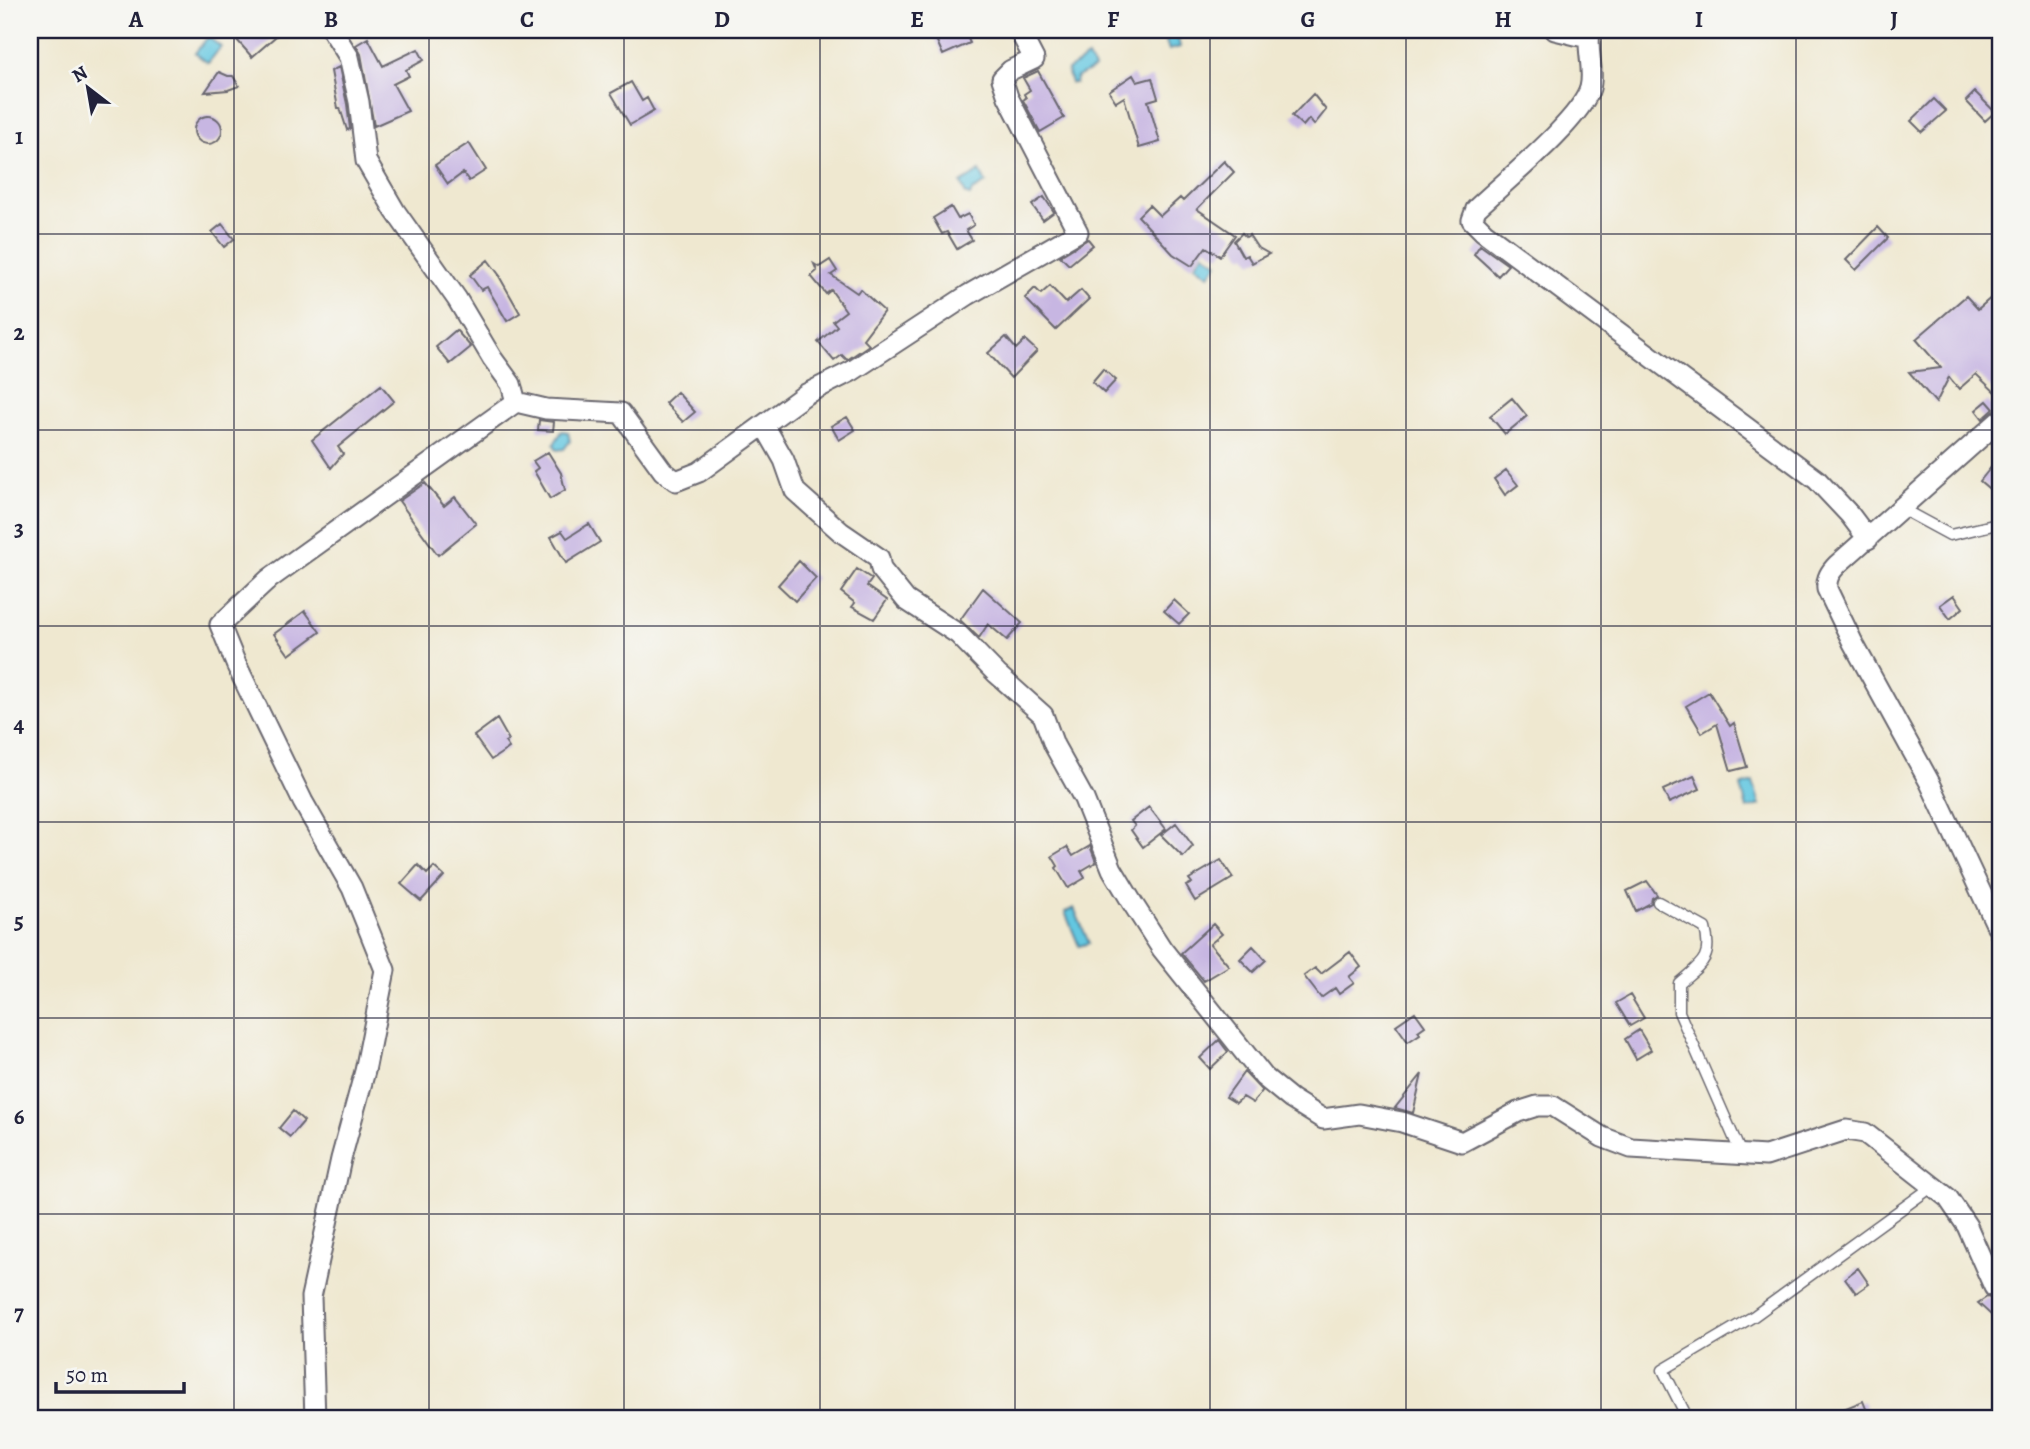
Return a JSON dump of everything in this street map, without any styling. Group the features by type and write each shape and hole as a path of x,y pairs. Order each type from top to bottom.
{"street":[{"path":"332,30 349,57 359,102 366,161 395,211 457,299 510,384 516,402"},
{"path":"516,402 546,410 621,413 663,471 676,481 699,472 806,394 852,371 968,295 1078,232 1008,97 1002,79 1011,70 1034,59 1019,30"},
{"path":"1555,30 1590,34 1590,89 1569,122 1476,209 1472,220 1504,247 1817,480 1868,539"},
{"path":"316,1419 311,1297 341,1159 365,1071 385,970 352,888 303,802 220,625 269,579 516,402"},
{"path":"2000,420 1830,572 1826,581 1853,643 1930,783 2000,933"},
{"path":"764,425 784,460 795,491 841,531 879,558 881,569 906,600 958,634 1043,715 1054,745 1084,799 1112,869 1162,949 1264,1077 1291,1099 1324,1119 1359,1115 1402,1122 1462,1142 1518,1112 1537,1106 1553,1106 1602,1137 1631,1148 1766,1156 1846,1130 1865,1133 1948,1198 1967,1226 1994,1287 2000,1289"}],"lane":[{"path":"1902,509 1950,535 1993,525"},
{"path":"1658,902 1705,928 1709,944 1705,960 1679,983 1679,1012 1742,1156"},
{"path":"1688,1419 1663,1370 1754,1316 1933,1186"}],"water":[{"path":"1176,30 1180,47 1169,50 1163,33"},
{"path":"208,37 221,47 208,63 195,53"},
{"path":"1088,57 1094,68 1076,78 1075,83 1071,83 1067,70"},
{"path":"980,171 986,183 972,191 970,196 966,195 961,183"},
{"path":"1204,253 1218,263 1209,275 1195,265"},
{"path":"562,431 568,432 570,441 564,449 557,450 554,444"},
{"path":"1753,782 1760,805 1747,809 1741,786"},
{"path":"1074,908 1089,943 1079,946 1065,912"}],"building":[{"path":"249,30 283,30 252,57 237,40"},
{"path":"952,30 964,30 970,43 943,55 935,37"},
{"path":"368,38 383,66 418,49 424,60 406,70 409,76 393,84 408,111 374,126 361,54 356,45"},
{"path":"339,67 347,104 350,129 347,130 338,108 331,71"},
{"path":"1038,71 1064,118 1040,132 1023,100 1026,98 1024,94 1030,90 1023,78"},
{"path":"219,72 233,76 239,86 205,92"},
{"path":"1133,75 1137,82 1152,78 1158,98 1148,101 1160,142 1139,148 1124,97 1116,102 1109,91"},
{"path":"631,82 642,101 647,98 654,111 630,125 611,93"},
{"path":"1975,92 1995,112 1985,121 1966,101"},
{"path":"1313,94 1326,110 1314,125 1309,119 1303,126 1292,116"},
{"path":"1934,99 1946,111 1922,132 1911,121"},
{"path":"208,116 218,120 222,130 218,140 208,144 198,140 194,130 198,120"},
{"path":"469,143 486,170 469,181 463,173 448,184 435,165"},
{"path":"1224,161 1234,172 1197,209 1235,235 1220,256 1206,247 1192,266 1173,254 1138,216 1149,205 1160,216 1180,198 1183,201"},
{"path":"1044,197 1054,212 1043,220 1032,205"},
{"path":"951,207 958,219 968,214 974,225 966,230 972,240 957,249 947,232 942,234 933,218"},
{"path":"222,224 234,239 224,247 212,232"},
{"path":"1878,227 1888,238 1856,270 1846,260"},
{"path":"1242,233 1246,237 1249,235 1257,247 1269,254 1252,263 1247,255 1243,257 1234,241"},
{"path":"1088,239 1093,245 1069,265 1060,256"},
{"path":"1480,245 1508,265 1498,276 1474,254"},
{"path":"488,260 520,313 507,321 487,287 481,290 470,275"},
{"path":"830,260 837,271 831,275 857,293 860,289 884,311 863,339 869,345 847,360 842,355 834,361 818,342 837,326 833,321 846,311 831,290 826,294 811,276 817,271 814,264 819,267"},
{"path":"1050,286 1066,303 1081,290 1089,299 1056,330 1025,298 1035,288 1041,294"},
{"path":"2000,290 2000,397 1976,374 1959,389 1949,377 1936,403 1909,372 1941,368 1916,339 1966,296 1978,309"},
{"path":"456,330 471,347 450,364 436,347"},
{"path":"1006,337 1016,349 1025,340 1037,351 1011,378 988,353"},
{"path":"1103,369 1116,380 1104,393 1092,382"},
{"path":"381,385 394,401 338,447 343,454 331,468 312,440"},
{"path":"677,392 695,412 683,422 665,403"},
{"path":"1512,398 1527,416 1505,434 1490,416"},
{"path":"1987,401 1994,409 1983,419 1976,410"},
{"path":"847,417 855,430 839,440 831,426"},
{"path":"539,420 554,422 553,431 538,430"},
{"path":"548,452 561,473 565,490 550,499 534,471 538,468 533,461"},
{"path":"2000,456 2000,498 1980,481"},
{"path":"1506,470 1518,485 1505,495 1494,479"},
{"path":"425,483 444,506 455,497 476,524 438,555 399,501"},
{"path":"589,524 600,542 566,563 551,537 562,531 567,538"},
{"path":"799,561 816,578 795,601 778,585"},
{"path":"857,569 872,579 867,586 887,600 874,619 852,607 855,603 841,592"},
{"path":"983,588 1022,623 1007,640 988,624 979,638 960,620"},
{"path":"1954,595 1963,608 1950,619 1940,605"},
{"path":"1174,600 1189,614 1179,624 1164,611"},
{"path":"305,611 320,632 289,655 274,634"},
{"path":"1709,692 1730,726 1734,723 1747,767 1731,771 1717,724 1702,733 1686,706"},
{"path":"497,719 509,740 505,742 509,748 491,760 474,736"},
{"path":"1694,776 1700,789 1669,803 1663,790"},
{"path":"1149,807 1166,829 1143,847 1131,830 1135,826 1131,821"},
{"path":"1176,823 1193,846 1183,857 1161,835"},
{"path":"1090,846 1096,862 1081,871 1085,878 1068,888 1052,856 1067,847 1073,856"},
{"path":"1221,860 1233,878 1195,901 1186,886 1192,883 1189,879"},
{"path":"418,865 427,874 434,867 444,876 421,901 401,884"},
{"path":"1647,881 1657,895 1652,898 1651,903 1636,911 1627,891"},
{"path":"1213,924 1222,934 1210,944 1229,966 1204,981 1181,953"},
{"path":"1253,946 1266,960 1253,972 1240,959"},
{"path":"1350,952 1361,967 1349,977 1354,983 1339,994 1335,988 1321,998 1304,976 1315,968 1321,974"},
{"path":"1630,995 1644,1018 1630,1026 1616,1003"},
{"path":"1415,1012 1425,1026 1418,1031 1420,1034 1408,1042 1396,1025"},
{"path":"1639,1030 1651,1050 1636,1059 1625,1039"},
{"path":"1219,1040 1228,1052 1210,1069 1200,1058"},
{"path":"1244,1072 1262,1091 1253,1103 1243,1097 1236,1103 1226,1097"},
{"path":"1422,1074 1413,1113 1395,1108"},
{"path":"293,1111 304,1121 290,1137 279,1128"},
{"path":"1858,1268 1869,1284 1856,1293 1845,1278"},
{"path":"1987,1297 2000,1301 2000,1308 1991,1315 1978,1303"},
{"path":"1863,1401 1870,1419 1819,1419"}]}
